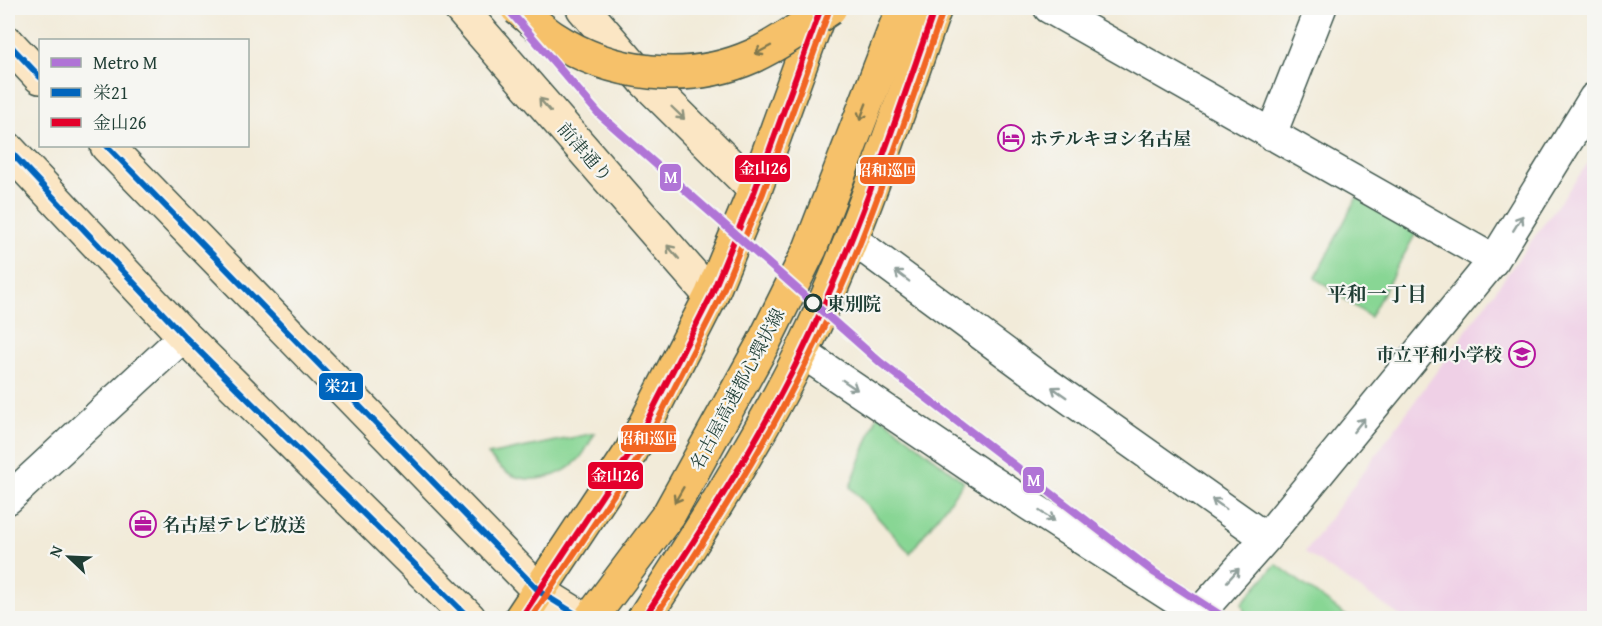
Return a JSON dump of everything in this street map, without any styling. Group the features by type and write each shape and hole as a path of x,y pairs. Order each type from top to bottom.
{"main road":[{"path":"517,8 552,37 592,58 632,71 671,74 712,69 752,56 788,37 830,8"},
{"path":"521,618 631,452 711,296 755,190 821,8"},
{"name":"名古屋高速都心環状線","path":"591,618 618,586 669,514 763,344 810,249 903,8"},
{"path":"644,618 716,507 801,352 852,239 935,8"}],"street":[{"name":"前津通り","path":"460,8 711,296"},
{"path":"583,8 646,82 755,190"},
{"path":"1049,8 1494,260"},
{"path":"1271,135 1321,8"},
{"path":"8,43 39,76"},
{"path":"801,352 1199,617 1494,260 1594,98"},
{"path":"107,147 540,592 582,618"},
{"path":"8,149 184,336 469,618"},
{"path":"852,239 1040,378 1266,538"},
{"path":"8,499 184,336"}],"shaded area":[{"name":"市立平和小学校","path":"1594,155 1594,618 1403,618 1305,552"}],"green space":[{"path":"1357,197 1417,231 1370,317 1315,278"},
{"path":"878,414 964,482 910,553 850,487"},
{"path":"595,433 573,465 545,478 525,479 515,476 504,470 488,455"},
{"path":"1276,564 1349,618 1246,618 1242,603"}],"metro line":[{"name":"M","path":"507,8 599,114 881,363 1155,573 1225,618"}],"transit line":[{"name":"金山26","path":"521,618 631,452 711,296 755,190 821,8"},
{"name":"金山26","path":"644,618 747,454 802,352 857,225 935,8"},
{"name":"昭和巡回","path":"531,618 639,457 719,300 763,193 829,11"},
{"name":"昭和巡回","path":"654,618 755,457 792,391 829,315 882,186 943,11"},
{"name":"栄21","path":"8,43 39,76"},
{"name":"栄21","path":"108,147 540,592 582,618"},
{"name":"栄21","path":"8,149 184,336 469,618"}],"place":[{"name":"ホテルキヨシ名古屋","path":"1011,138"},
{"name":"東別院","path":"813,303"},
{"name":"市立平和小学校","path":"1522,354"},
{"name":"名古屋テレビ放送","path":"143,524"}],"district":[{"name":"平和一丁目","path":"1377,293"}]}
